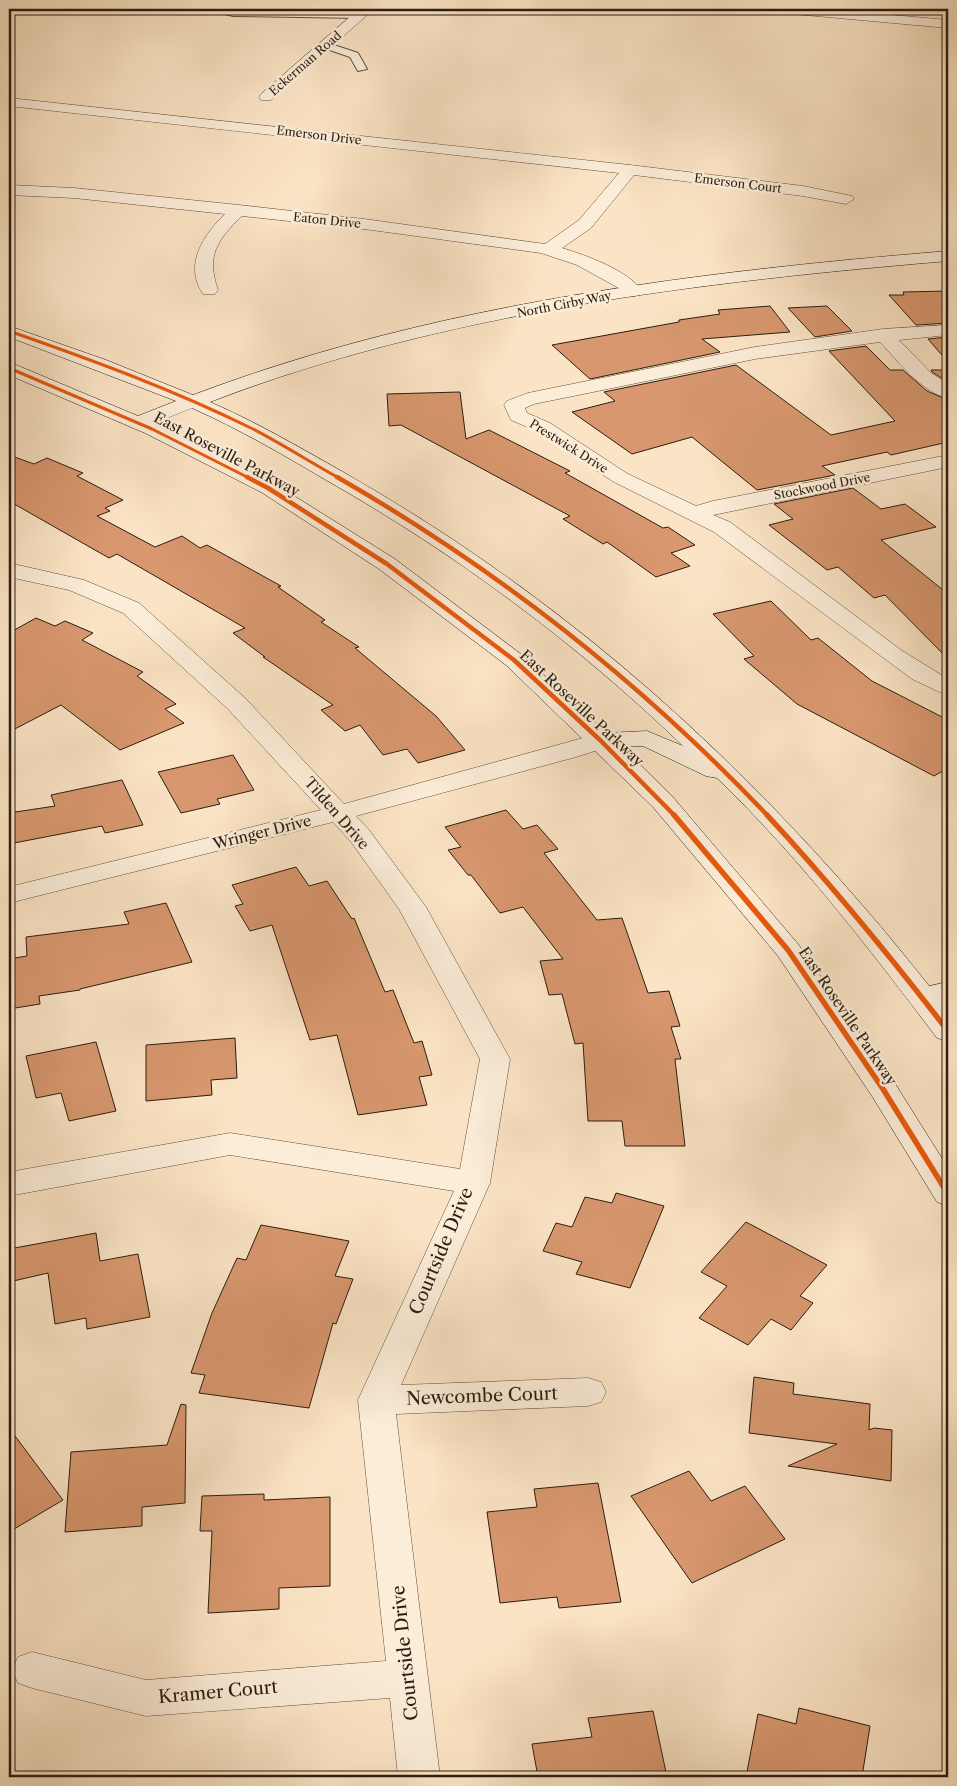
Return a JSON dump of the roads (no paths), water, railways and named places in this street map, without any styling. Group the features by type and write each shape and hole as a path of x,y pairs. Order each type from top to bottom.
{"street":[{"path":"783,9 856,12 948,24"},
{"name":"Eckerman Road","path":"266,98 363,12"},
{"name":"Emerson Drive","path":"9,102 630,170"},
{"path":"548,249 585,224 630,170"},
{"name":"Emerson Court","path":"630,170 812,192 846,199"},
{"name":"Eaton Drive","path":"9,190 74,193 239,210 548,249 595,266 633,291"},
{"path":"209,290 202,267 204,253 218,231 239,210"},
{"name":"North Cirby Way","path":"138,422 305,362 392,338 633,291 807,268 948,256"},
{"name":"Prestwick Drive","path":"948,330 810,344 698,363 528,399 514,406 518,416 543,427 622,478 696,514 749,546 893,655 920,674 948,689"},
{"name":"East Roseville Parkway","path":"9,331 102,365 250,428 362,490 495,575 535,604 628,680 738,783 800,847 869,929 936,994 948,1031"},
{"path":"883,336 924,377 948,392"},
{"name":"East Roseville Parkway","path":"9,368 138,422 268,488 387,564 514,660 662,801 788,950 872,1073 948,1194"},
{"name":"Stockwood Drive","path":"696,514 713,507 948,461"},
{"name":"Tilden Drive","path":"11,573 76,585 131,608 237,704 360,836 412,908 495,1059 474,1183"},
{"name":"Wringer Drive","path":"9,895 339,813 557,755 601,741 647,738 738,783"},
{"name":"Courtside Drive","path":"9,1184 230,1144 474,1183 376,1400 419,1777"},
{"name":"Newcombe Court","path":"376,1400 588,1392"},
{"name":"Kramer Court","path":"32,1670 146,1698 408,1678"}],"lane":[{"path":"211,9 233,13 363,12"},
{"path":"325,45 354,55 362,69"}]}
